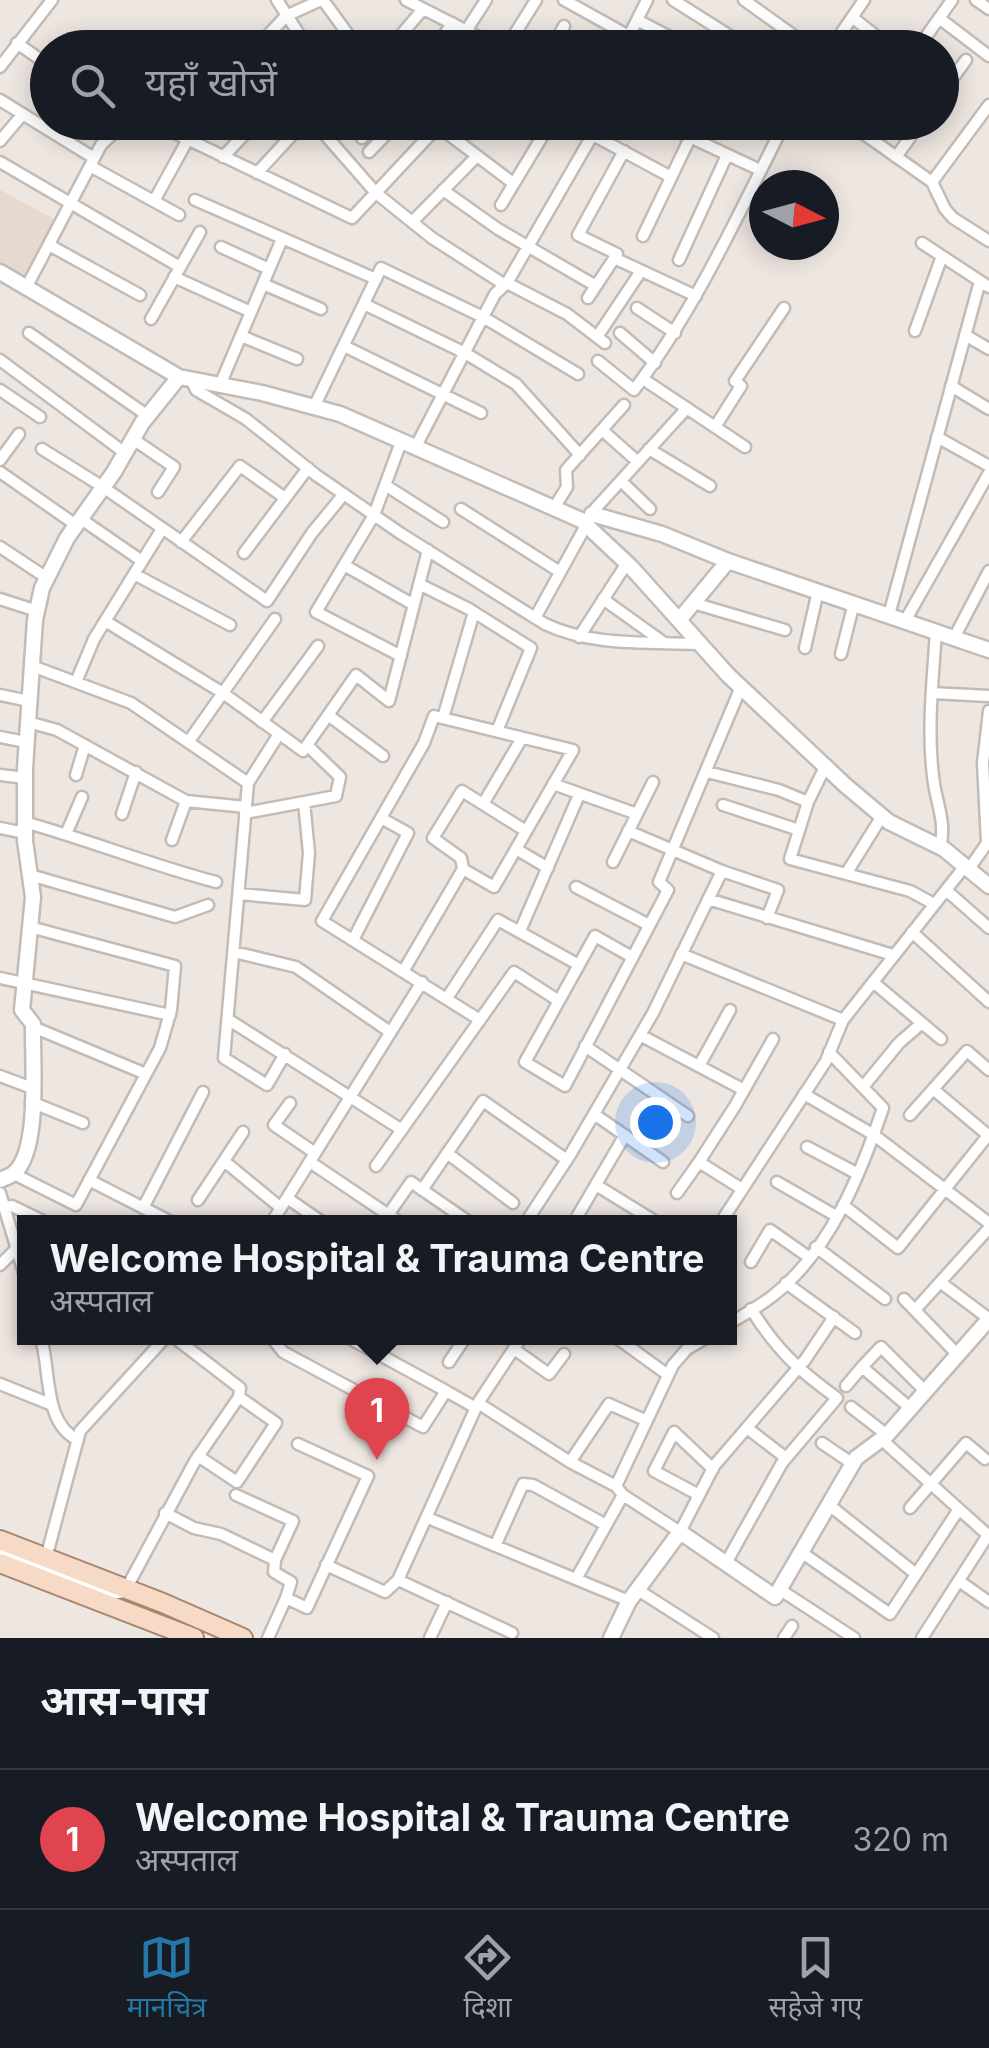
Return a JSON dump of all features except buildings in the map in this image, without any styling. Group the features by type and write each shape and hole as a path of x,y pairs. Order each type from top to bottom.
{"main road":[{"path":"0,1540 46,1558 194,1638"},
{"path":"0,1550 117,1596"},
{"path":"0,1562 242,1638"}],"street":[{"path":"0,67 52,0"},
{"path":"276,0 296,30"},
{"path":"273,30 286,16 322,0 344,30"},
{"path":"406,0 464,30"},
{"path":"467,30 486,0"},
{"path":"513,30 536,0"},
{"path":"564,0 618,30"},
{"path":"632,30 647,0"},
{"path":"673,0 720,30"},
{"path":"744,0 785,30"},
{"path":"843,30 864,0"},
{"path":"931,30 952,0"},
{"path":"976,0 989,9"},
{"path":"405,30 423,9"},
{"path":"852,17 868,30"},
{"path":"939,18 955,30"},
{"path":"637,20 656,30"},
{"path":"448,30 452,24"},
{"path":"562,30 564,26"},
{"path":"959,33 989,56"},
{"path":"17,43 30,52"},
{"path":"959,68 966,60"},
{"path":"0,100 30,120"},
{"path":"932,182 989,105"},
{"path":"0,141 22,115"},
{"path":"59,140 179,215"},
{"path":"26,288 106,140"},
{"path":"223,157 239,140"},
{"path":"257,172 287,140"},
{"path":"330,140 376,193 412,222 506,284 567,314 601,340 641,271"},
{"path":"369,152 381,140"},
{"path":"154,202 188,141 352,218 426,140"},
{"path":"460,140 514,184"},
{"path":"501,204 540,140"},
{"path":"401,656 316,612 374,515 385,485 408,445 444,393 495,294 506,284 589,140"},
{"path":"601,140 671,177"},
{"path":"643,236 689,140"},
{"path":"694,140 760,170 776,140"},
{"path":"872,140 932,182 945,209 989,241"},
{"path":"896,158 908,140"},
{"path":"588,298 618,254 578,236 624,152"},
{"path":"679,260 727,155"},
{"path":"412,222 478,156"},
{"path":"0,162 177,272 251,312"},
{"path":"443,190 498,229 596,286"},
{"path":"598,361 634,390 675,334 749,192"},
{"path":"195,200 376,279"},
{"path":"151,318 200,232"},
{"path":"220,385 282,238"},
{"path":"49,244 140,295"},
{"path":"889,615 965,335 984,284 922,244"},
{"path":"221,246 269,269"},
{"path":"915,332 942,256"},
{"path":"614,258 696,296"},
{"path":"314,407 381,268 484,317 578,374"},
{"path":"0,272 185,378 196,390 246,419 374,515 570,636 664,643 698,641"},
{"path":"263,284 320,308"},
{"path":"364,304 465,353 516,384 580,454"},
{"path":"638,308 675,334"},
{"path":"714,427 741,386 735,381 784,308"},
{"path":"29,333 148,416"},
{"path":"620,333 655,363"},
{"path":"965,335 989,349"},
{"path":"241,336 297,360"},
{"path":"344,346 481,413"},
{"path":"0,360 125,453"},
{"path":"185,378 340,414 554,508 662,534 728,561 989,650"},
{"path":"30,927 175,966 170,1015 160,1048 76,1205 7,1177 24,1159 31,1128 33,1027 22,1010 24,982 33,897 24,827 24,778 37,610 47,578 78,522 148,416 185,378"},
{"path":"643,379 745,447"},
{"path":"951,386 989,409"},
{"path":"0,390 40,416"},
{"path":"554,508 567,487 566,470 624,405"},
{"path":"536,618 588,519 687,408"},
{"path":"602,430 638,462"},
{"path":"0,460 19,434"},
{"path":"905,621 989,469 937,437"},
{"path":"133,438 174,467 158,492"},
{"path":"42,448 268,601 312,533 344,494"},
{"path":"649,450 710,486"},
{"path":"182,542 240,466 286,498"},
{"path":"244,553 308,468"},
{"path":"0,472 142,561"},
{"path":"621,481 650,508"},
{"path":"385,485 443,522"},
{"path":"460,510 560,572"},
{"path":"588,519 741,687 825,766 882,816 940,847 989,886"},
{"path":"76,682 105,621 162,529"},
{"path":"0,547 47,578"},
{"path":"105,621 223,693 303,751 356,674 390,701 428,550"},
{"path":"680,619 728,561"},
{"path":"579,637 626,563"},
{"path":"344,565 414,605"},
{"path":"134,574 230,625"},
{"path":"954,638 987,578"},
{"path":"419,584 474,612 530,648 496,731"},
{"path":"805,648 818,591"},
{"path":"0,599 37,610"},
{"path":"603,599 664,643"},
{"path":"693,603 785,630"},
{"path":"842,654 854,603"},
{"path":"444,718 474,612"},
{"path":"189,741 275,620"},
{"path":"936,632 932,777 942,820 940,847"},
{"path":"262,722 318,646"},
{"path":"32,666 131,702 248,783"},
{"path":"632,957 595,936 525,1062 564,1086 668,890 659,882 741,687"},
{"path":"932,693 989,696"},
{"path":"0,695 29,701"},
{"path":"328,715 383,756"},
{"path":"480,1020 322,921 424,744 434,716 572,750 516,849 494,887 464,869 461,858 432,838 462,791 526,831"},
{"path":"725,1215 804,1094 843,1020 934,904 987,844 989,716"},
{"path":"28,722 57,730 186,801 245,810 336,796 340,777 307,746"},
{"path":"279,734 248,783 224,1058 267,1085 284,1054"},
{"path":"0,737 26,742"},
{"path":"483,804 522,738"},
{"path":"76,775 85,745"},
{"path":"825,766 808,802 790,859 910,891 934,904"},
{"path":"122,814 136,772"},
{"path":"707,772 779,790 808,802"},
{"path":"0,775 24,778"},
{"path":"614,862 653,782"},
{"path":"553,784 637,814"},
{"path":"520,931 579,795"},
{"path":"66,834 82,796"},
{"path":"172,840 186,801"},
{"path":"239,894 305,900 309,853 304,802"},
{"path":"723,806 799,830"},
{"path":"846,874 882,816"},
{"path":"354,938 408,833 381,818"},
{"path":"0,828 24,827 66,834 140,862 216,882"},
{"path":"628,831 778,890 766,918"},
{"path":"516,849 548,868"},
{"path":"404,970 464,869"},
{"path":"531,1215 640,1035 722,871"},
{"path":"30,875 175,917 208,905"},
{"path":"576,887 649,925"},
{"path":"946,890 989,928"},
{"path":"708,899 893,955"},
{"path":"447,998 498,920 579,965"},
{"path":"912,932 989,1002"},
{"path":"234,952 296,967 390,1032"},
{"path":"682,954 843,1020"},
{"path":"376,1166 514,972 559,1001"},
{"path":"0,978 170,1015"},
{"path":"276,1215 422,982"},
{"path":"873,982 941,1039"},
{"path":"699,1066 730,1010"},
{"path":"229,1020 402,1130"},
{"path":"863,1087 899,1042 922,1022"},
{"path":"33,1027 146,1074"},
{"path":"640,1035 744,1090"},
{"path":"677,1193 772,1039"},
{"path":"585,1046 688,1116"},
{"path":"910,1115 967,1050 989,1070"},
{"path":"737,1318 786,1283 813,1252 858,1174 874,1135 883,1108 829,1052"},
{"path":"0,1076 82,1123"},
{"path":"842,1204 898,1248 989,1135 933,1089"},
{"path":"142,1208 203,1092"},
{"path":"804,1094 874,1135 989,1226 915,1310"},
{"path":"422,1190 483,1101 567,1160"},
{"path":"290,1103 274,1126 388,1215"},
{"path":"594,1114 663,1162"},
{"path":"198,1200 242,1132"},
{"path":"578,1215 625,1135"},
{"path":"808,1147 858,1174"},
{"path":"447,1153 514,1203"},
{"path":"224,1161 308,1215"},
{"path":"699,1162 742,1189"},
{"path":"89,1180 156,1215"},
{"path":"395,1215 411,1182 459,1215"},
{"path":"777,1182 836,1216"},
{"path":"596,1185 645,1215"},
{"path":"0,1192 17,1241"},
{"path":"4,1212 12,1206 30,1215"},
{"path":"751,1262 770,1230 813,1252 885,1299"},
{"path":"362,1345 477,1405 620,1490 775,1597 853,1464 884,1437 988,1318 940,1282"},
{"path":"786,1283 855,1332"},
{"path":"904,1299 957,1354"},
{"path":"726,1563 786,1458 837,1398 797,1369 751,1309"},
{"path":"611,1638 634,1595 680,1532 713,1469 797,1369 834,1317"},
{"path":"44,1345 49,1365 50,1404 60,1426 78,1440"},
{"path":"46,1558 80,1431 159,1345"},
{"path":"117,1596 198,1456 239,1396 240,1388 184,1345"},
{"path":"278,1345 283,1352 423,1427 446,1391"},
{"path":"450,1362 461,1345"},
{"path":"326,1566 385,1592 398,1580 477,1405 517,1345"},
{"path":"627,1345 668,1375"},
{"path":"576,1579 606,1525 645,1420 668,1375 693,1345"},
{"path":"846,1386 881,1347 925,1391"},
{"path":"514,1349 549,1374 564,1354"},
{"path":"862,1367 910,1408"},
{"path":"0,1384 50,1404"},
{"path":"198,1456 237,1482 276,1424 239,1396"},
{"path":"570,1462 609,1404 645,1420"},
{"path":"852,1408 959,1510 987,1530 922,1638"},
{"path":"747,1428 786,1458"},
{"path":"699,1495 654,1470 674,1432 713,1469"},
{"path":"910,1508 966,1442 985,1459"},
{"path":"822,1443 853,1464"},
{"path":"286,1598 307,1608 368,1476 298,1444"},
{"path":"496,1546 523,1484 533,1485 606,1525"},
{"path":"236,1494 293,1522 275,1560 274,1572 291,1582 268,1638"},
{"path":"828,1506 916,1574"},
{"path":"801,1552 890,1614 959,1510"},
{"path":"166,1513 275,1560"},
{"path":"428,1518 576,1579 634,1595 713,1638"},
{"path":"398,1580 512,1633"},
{"path":"959,1581 989,1602"},
{"path":"779,1589 854,1638"},
{"path":"430,1638 447,1602"},
{"path":"784,1638 792,1626"}],"shaded area":[{"path":"0,190 58,221 25,281 0,266"}],"place":[{"name":"Welcome Hospital & Trauma Centre","path":"377,1460"}]}
